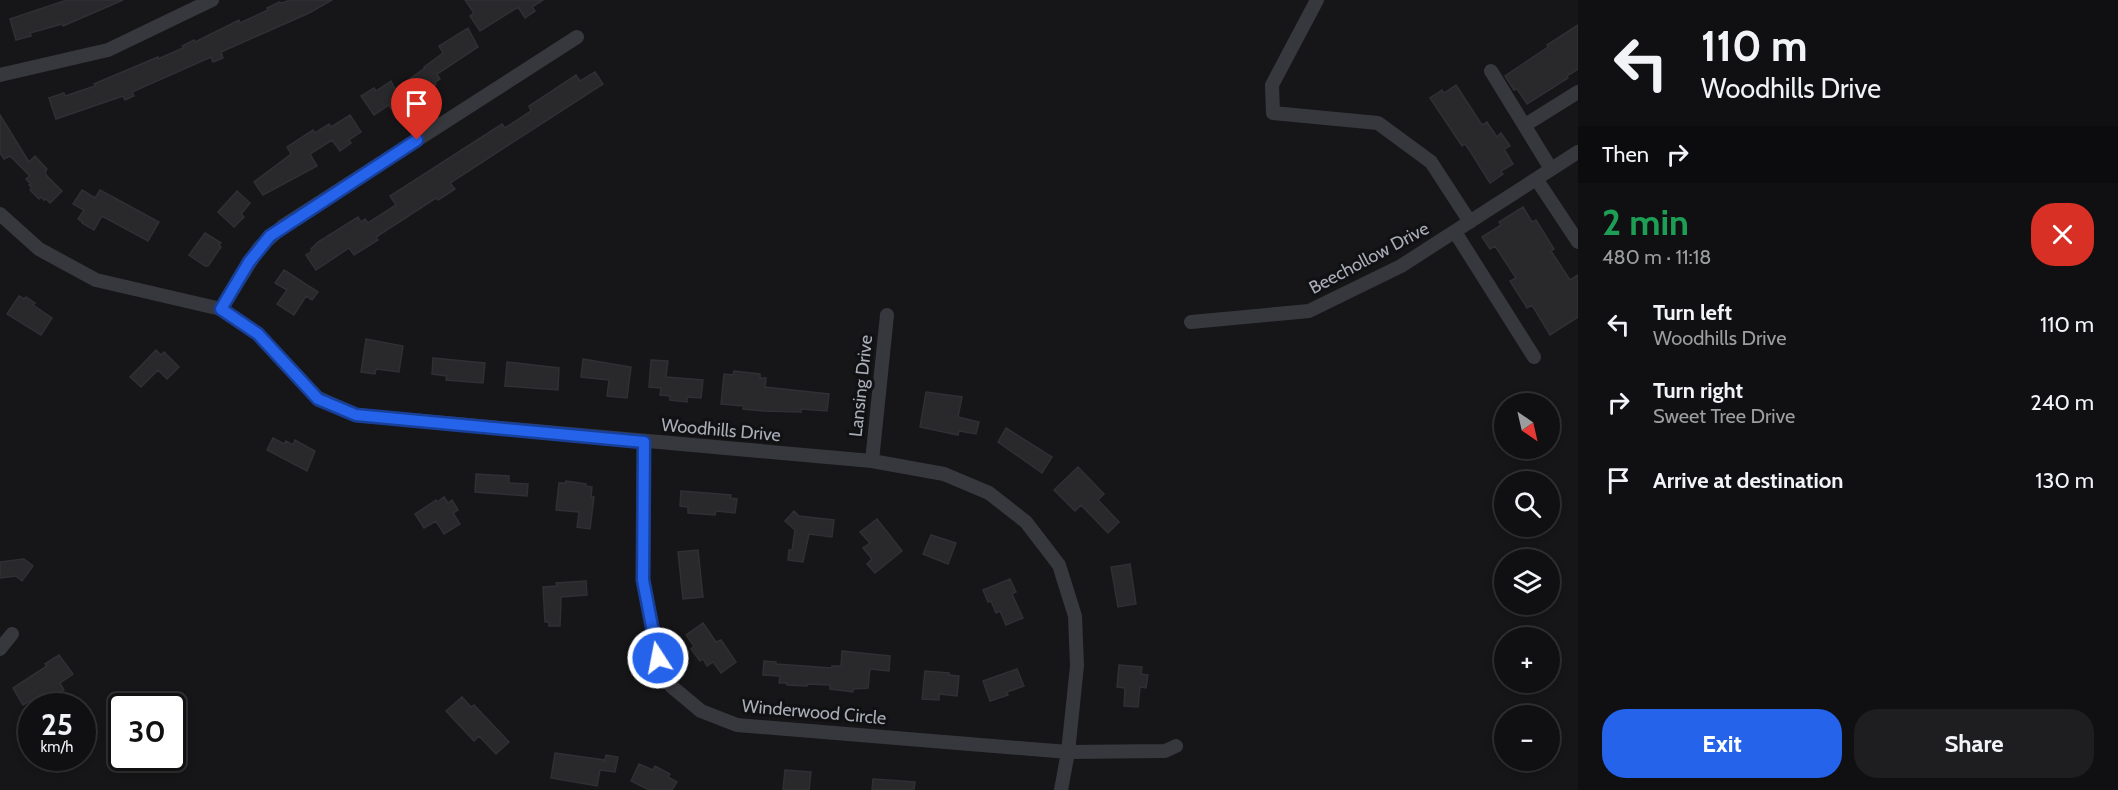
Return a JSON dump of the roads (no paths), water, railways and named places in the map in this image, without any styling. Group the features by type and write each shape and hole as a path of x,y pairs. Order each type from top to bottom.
{"street":[{"path":"0,75 108,50 212,0"},
{"path":"1317,0 1272,85 1273,113 1378,123 1431,162 1470,222"},
{"path":"221,309 259,248 283,226 577,37"},
{"path":"1491,71 1551,169"},
{"path":"1525,125 1578,92"},
{"name":"Beechollow Drive","path":"1191,322 1309,311 1401,266 1578,152"},
{"path":"1537,180 1578,242"},
{"name":"Woodhills Drive","path":"0,214 39,249 96,280 221,309 258,334 318,399 356,415 872,461 944,474 989,493 1026,522 1059,565 1074,616 1077,656 1068,752 1060,790"},
{"name":"Beechollow Drive","path":"1455,232 1534,357"},
{"name":"Lansing Drive","path":"872,461 887,315"},
{"name":"Winderwood Circle","path":"644,442 643,580 658,658 671,686 701,711 737,725 1068,752 1164,751 1176,746"},
{"path":"0,649 12,634"}]}
